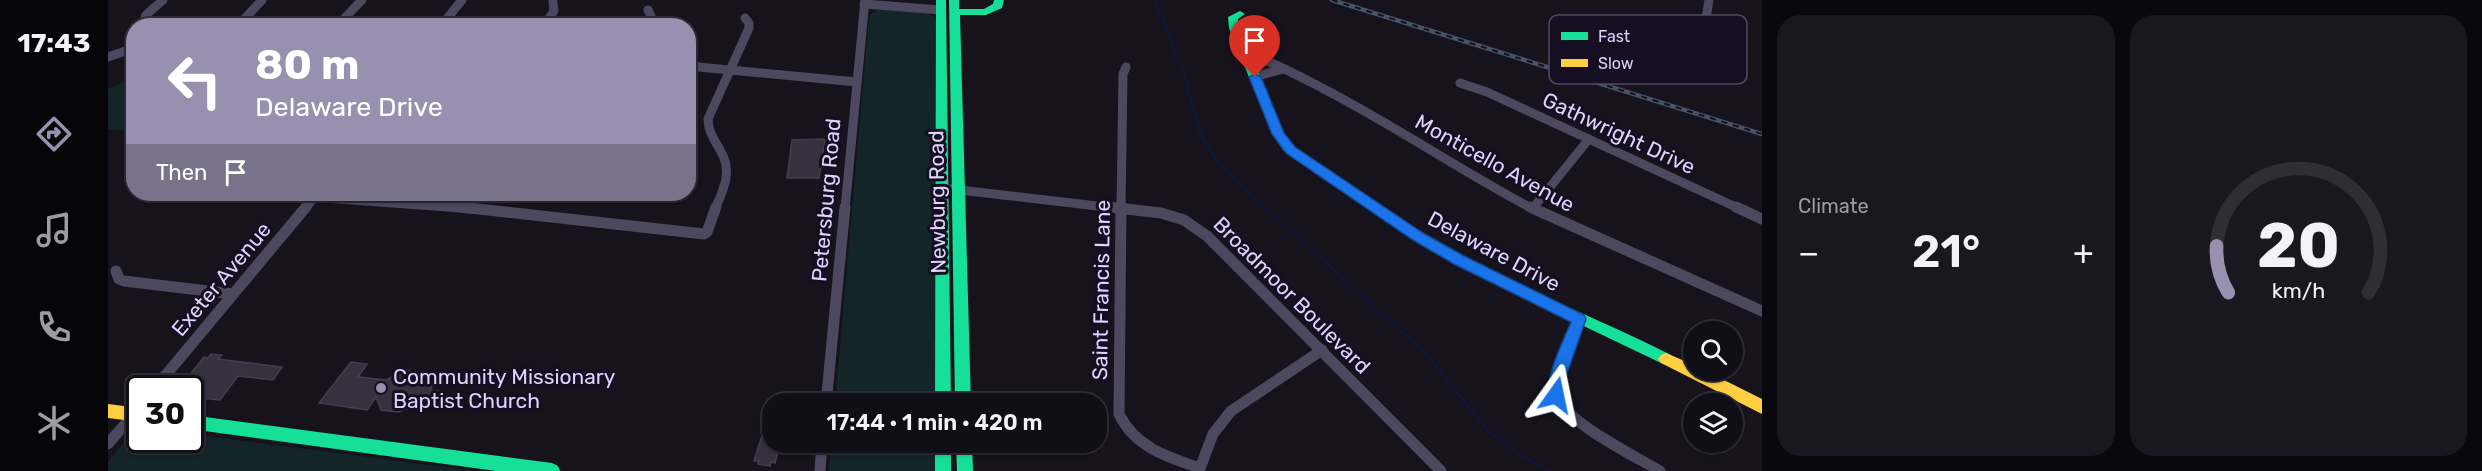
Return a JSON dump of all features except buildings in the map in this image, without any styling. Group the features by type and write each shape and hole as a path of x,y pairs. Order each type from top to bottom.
{"main road":[{"path":"955,6 986,12 998,6 999,0"},
{"name":"Newburg Road","path":"941,5 943,393"},
{"name":"Newburg Road","path":"955,6 963,393"},
{"name":"Delaware Drive","path":"1240,14 1233,17 1231,21 1247,53 1246,59 1278,134 1290,150 1428,242 1504,283 1762,406"},
{"path":"108,411 126,412"},
{"path":"204,424 552,471"},
{"path":"943,453 943,471"},
{"path":"964,453 965,471"}],"street":[{"path":"145,18 163,0"},
{"path":"245,18 262,0"},
{"path":"345,18 362,0"},
{"path":"447,18 462,0"},
{"path":"1706,15 1709,0"},
{"path":"549,18 555,8 553,2"},
{"path":"865,2 941,5"},
{"name":"Petersburg Road","path":"827,393 865,2"},
{"path":"648,10 650,18"},
{"path":"385,201 704,234 707,232 727,170 724,157 710,134 708,119 749,28 749,23 745,18"},
{"path":"108,57 126,51"},
{"name":"Monticello Avenue","path":"1247,53 1256,55 1372,114 1490,186 1533,208 1762,311"},
{"path":"696,67 857,82"},
{"name":"Saint Francis Lane","path":"1126,67 1121,209 1119,414 1125,428 1142,444 1199,469"},
{"path":"1254,76 1282,69"},
{"name":"Gathwright Drive","path":"1460,83 1475,86 1762,219"},
{"path":"1533,208 1589,139"},
{"name":"Broadmoor Boulevard","path":"942,188 1161,213 1193,224 1441,471"},
{"name":"Exeter Avenue","path":"166,375 311,201"},
{"path":"116,272 119,279 124,281 233,294"},
{"path":"1579,319 1557,379 1555,389 1559,401 1572,417 1660,471"},
{"path":"1199,469 1213,434 1231,411 1322,350"},
{"path":"108,444 126,424"},
{"path":"820,471 821,453"}],"shaded area":[{"path":"879,9 925,12 934,16 937,22 936,393 836,393 869,16"},
{"path":"126,81 126,131 108,129 108,89"},
{"path":"204,436 476,471 108,471 108,462 126,440 126,453 204,453"},
{"path":"830,453 936,453 936,471 829,471"}],"waterway":[{"path":"1155,0 1184,73 1200,132 1218,164 1425,353 1488,431 1517,453 1549,471"}],"railway":[{"path":"1332,0 1549,68"},
{"path":"1602,84 1762,134"}],"traffic: fast":[{"path":"941,0 943,393"},
{"path":"954,0 963,393"},
{"path":"955,12 986,12 998,6 999,0"},
{"path":"1240,14 1233,17 1234,28 1278,134 1287,147 1393,220 1459,260 1666,359"},
{"path":"204,424 552,471"},
{"path":"943,453 943,471"},
{"path":"964,453 965,471"}],"traffic: slow":[{"path":"1666,359 1762,407"},
{"path":"108,411 126,413"}],"place":[{"name":"Community Missionary Baptist Church","path":"381,388"}],"route":[{"path":"1255,77 1278,134 1290,150 1327,173 1386,216 1459,260 1579,319 1557,379 1556,395"}]}
